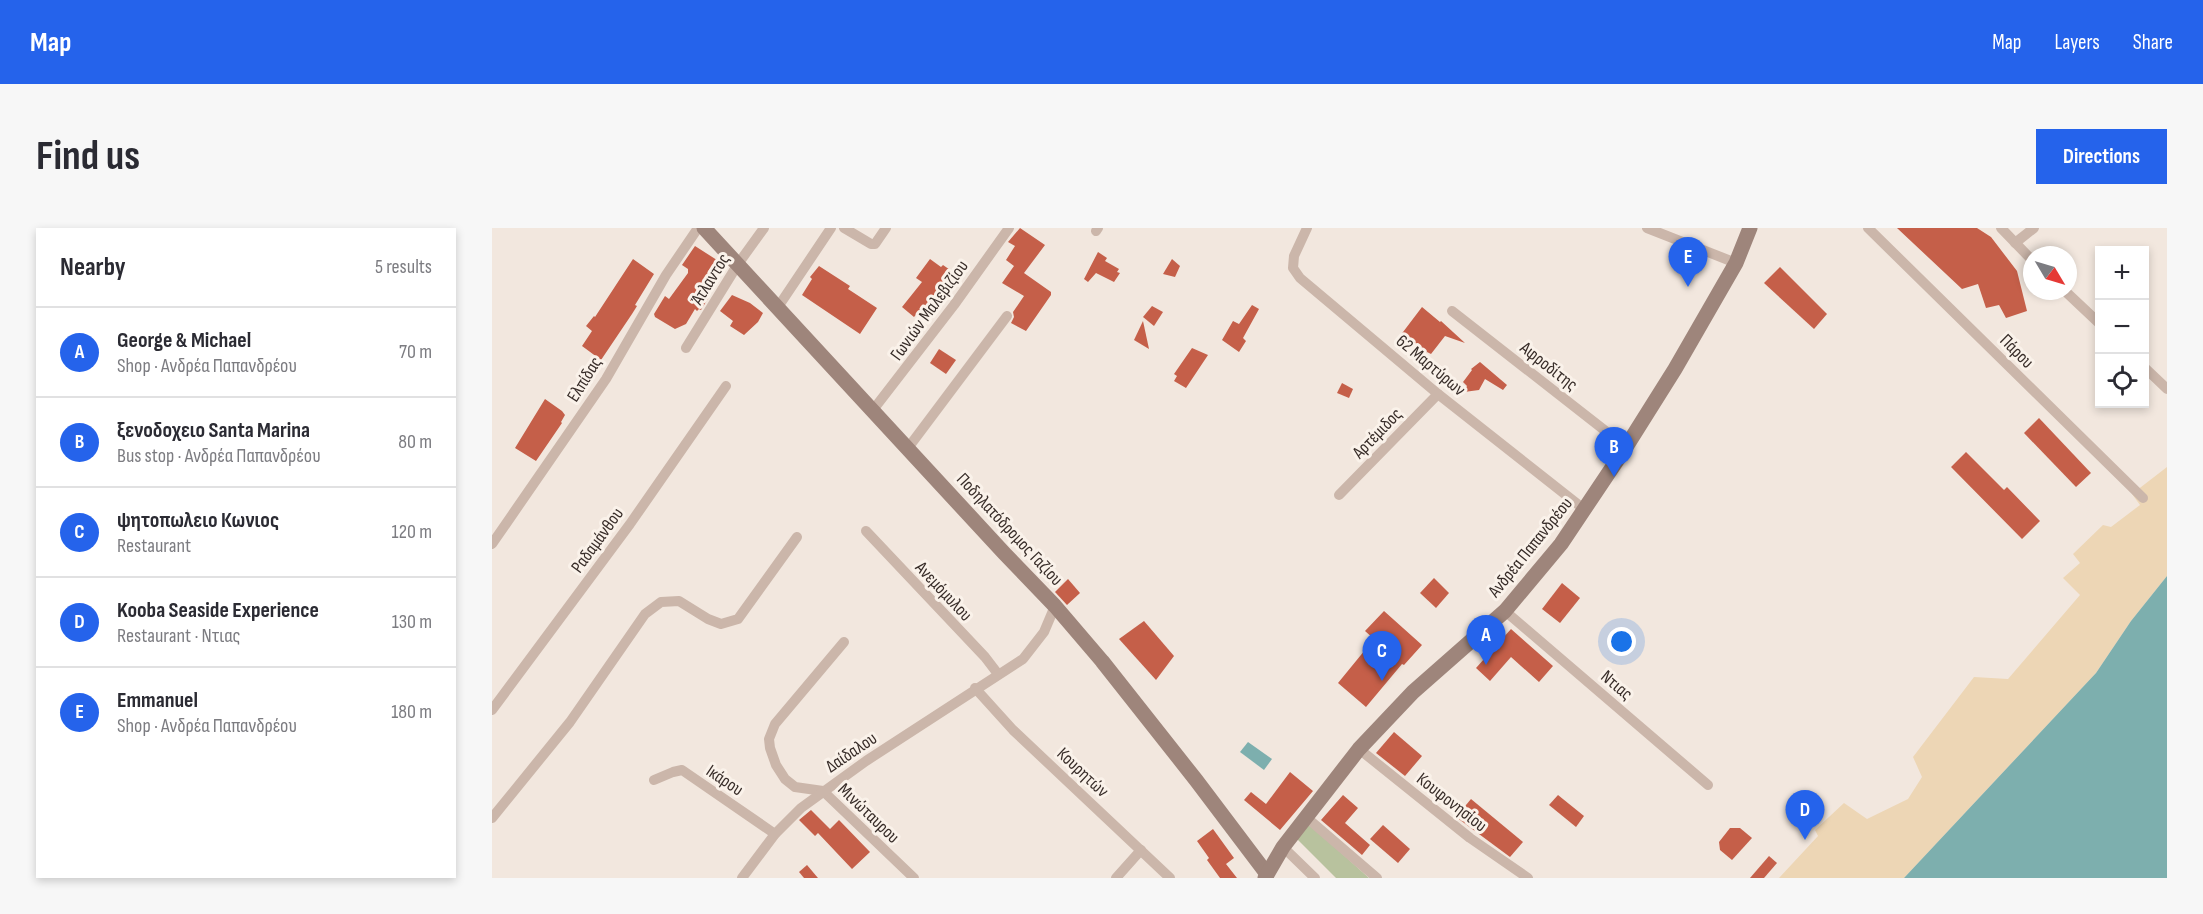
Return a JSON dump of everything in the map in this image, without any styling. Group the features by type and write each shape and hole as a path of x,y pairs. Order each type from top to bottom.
{"street":[{"name":"Ελπίδας","path":"492,544 606,379 666,275 698,228"},
{"name":"Ποδηλατόδρομος Γαζίου","path":"704,228 1055,606 1182,762 1266,876"},
{"name":"Άτλαντος","path":"686,348 738,264 764,228"},
{"path":"778,307 831,228"},
{"path":"844,228 871,244 875,244 886,228"},
{"name":"Γωνιών Μαλεβιζίου","path":"873,410 947,314 1009,228"},
{"name":"62 Μαρτύρων","path":"1307,228 1294,256 1293,268 1299,278 1438,394 1585,510"},
{"path":"1647,228 1736,263"},
{"name":"Ανδρέα Παπανδρέου","path":"1266,876 1283,847 1359,749 1419,686 1504,611 1546,564 1585,510 1675,369 1736,263 1750,228"},
{"name":"Πάρου","path":"1868,228 2143,498"},
{"path":"2001,228 2023,251"},
{"path":"2015,243 2034,228"},
{"path":"2075,300 2095,319"},
{"name":"Αφροδίτης","path":"1452,311 1626,447"},
{"path":"909,448 1007,316"},
{"path":"2149,371 2167,389"},
{"name":"Ραδαμάνθου","path":"492,710 630,524 726,386"},
{"name":"Αρτέμιδος","path":"1339,495 1438,394"},
{"name":"Ανεμόμυλου","path":"866,531 985,657 998,674"},
{"path":"492,818 570,722 645,614 661,602 679,601 708,619 721,624 738,619 797,537"},
{"name":"Δαίδαλου","path":"742,878 775,834 801,808 1030,652 1044,632 1055,606"},
{"name":"Ντιας","path":"1504,611 1708,785"},
{"name":"Μινώταυρου","path":"844,642 775,724 769,739 772,757 785,779 795,788 823,791 914,878"},
{"name":"Κουρητών","path":"975,688 1013,730 1170,878"},
{"name":"Κουφονησίου","path":"1359,749 1470,838 1528,878"},
{"name":"Ικάρου","path":"654,780 682,770 775,834"},
{"path":"1306,817 1377,878"},
{"path":"1283,847 1315,878"},
{"path":"1116,878 1141,850"}],"green space":[{"path":"1308,823 1369,878 1336,878 1297,839"}],"sand":[{"path":"2167,467 2167,576 2131,621 2096,673 1904,878 1779,878 1818,836 1815,830 1844,803 1867,819 1908,799 1922,777 1913,757 1974,677 2008,679 2080,595 2063,578 2080,563 2073,554 2103,525 2111,527 2140,505 2132,494"}],"water":[{"path":"2167,576 2167,878 1904,878 2096,673 2131,621"},
{"path":"1248,742 1272,759 1264,770 1240,752"}],"building":[{"path":"1020,228 1045,245 1024,273 1051,292 1026,331 1011,323 1014,317 1013,312 1024,296 1002,283 1014,266 1006,260 1015,246 1008,242"},
{"path":"1897,228 1977,228 1991,237 2017,271 2027,311 2006,318 1999,305 1986,308 1978,284 1962,289"},
{"path":"695,246 720,262 721,268 707,289 710,291 709,297 701,310 695,309 686,324 675,329 655,317 654,314 665,296 669,299 688,273 688,269 682,265"},
{"path":"1098,252 1107,258 1105,261 1119,269 1117,272 1120,273 1114,282 1096,273 1088,282 1084,279"},
{"path":"633,259 654,274 635,305 637,306 601,360 582,346 592,331 586,326 595,317"},
{"path":"930,259 953,272 949,281 953,283 942,298 938,295 922,314 919,311 914,317 902,307 922,282 916,278"},
{"path":"1172,259 1180,266 1175,277 1163,274"},
{"path":"819,266 850,286 848,289 877,308 860,334 802,295 812,279 810,277"},
{"path":"1780,267 1827,314 1814,329 1764,283"},
{"path":"732,295 750,303 763,313 758,322 744,335 730,326 733,321 720,311"},
{"path":"1252,305 1259,309 1243,338 1246,341 1239,352 1222,340 1233,321 1239,324"},
{"path":"1152,306 1163,312 1154,326 1143,317"},
{"path":"1422,307 1465,343 1445,336 1431,354 1427,352 1423,357 1400,336"},
{"path":"1143,321 1149,349 1134,340"},
{"path":"1192,348 1208,355 1186,388 1174,381 1177,376 1174,374"},
{"path":"939,349 956,360 946,374 930,363"},
{"path":"1480,362 1507,385 1503,390 1485,379 1479,390 1464,392 1467,386 1463,382 1471,369"},
{"path":"1342,383 1353,389 1349,398 1337,393"},
{"path":"545,399 565,415 536,461 515,448"},
{"path":"2039,418 2091,473 2076,487 2024,433"},
{"path":"1966,452 2004,490 2007,487 2040,521 2022,539 1951,467"},
{"path":"1434,578 1449,593 1436,608 1420,593"},
{"path":"1068,579 1080,593 1067,605 1055,592"},
{"path":"1562,583 1580,598 1560,623 1542,609"},
{"path":"1384,611 1422,645 1404,665 1402,664 1366,707 1338,683 1374,639 1365,631"},
{"path":"1144,621 1174,656 1156,680 1119,639"},
{"path":"1511,629 1553,666 1539,682 1511,657 1490,681 1476,668"},
{"path":"1394,732 1422,756 1405,776 1376,753"},
{"path":"1290,772 1313,791 1280,830 1244,800 1251,792 1266,804"},
{"path":"1343,795 1358,808 1345,823 1370,845 1362,855 1321,820"},
{"path":"1558,795 1584,816 1576,827 1549,805"},
{"path":"1471,799 1523,842 1510,857 1456,817"},
{"path":"811,810 830,829 839,820 870,852 852,869 818,833 815,836 799,820"},
{"path":"1383,825 1410,849 1398,863 1370,839"},
{"path":"1730,828 1740,828 1752,838 1732,860 1720,850 1719,842"},
{"path":"1213,829 1234,858 1226,864 1237,878 1220,878 1197,841"},
{"path":"1769,856 1777,863 1764,878 1750,878"},
{"path":"807,865 818,878 804,878 799,872"}],"place":[{"name":"Emmanuel","path":"1688,287"},
{"name":"ξενοδοχειο Santa Marina","path":"1614,477"},
{"name":"George & Michael","path":"1486,665"},
{"name":"ψητοπωλειο Κωνιος","path":"1382,681"},
{"name":"Kooba Seaside Experience","path":"1805,840"}]}
